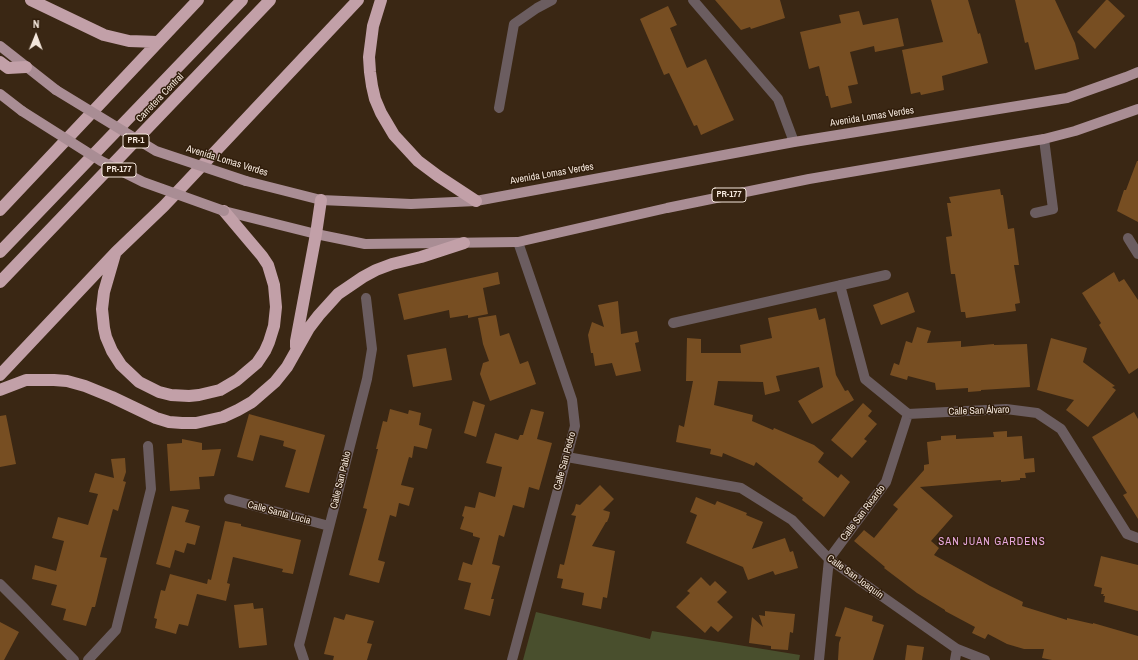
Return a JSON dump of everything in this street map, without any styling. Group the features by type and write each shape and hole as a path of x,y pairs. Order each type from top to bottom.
{"highway":[{"path":"31,0 104,35 129,41 158,42"},
{"path":"0,210 198,0"},
{"name":"Carretera Central","path":"0,252 242,0"},
{"name":"Carretera Central","path":"0,282 270,0"},
{"path":"0,375 116,252 164,206 358,0"},
{"path":"381,0 372,26 369,57 372,86 375,99 381,113 394,135 418,161 476,201"},
{"path":"0,62 8,68 26,67"},
{"path":"296,352 296,341 316,234 320,200"},
{"path":"116,252 104,292 102,308 106,337 112,351 121,365 139,382 159,392 171,395 189,396 220,390 237,380 257,363 269,342 274,326 276,307 274,284 268,265 224,211"},
{"path":"0,390 26,380 67,381 85,386 156,418 169,422 196,423 223,417 252,402 275,382 287,367 309,328 338,294 376,270 464,243"}],"main road":[{"name":"Avenida Lomas Verdes","path":"0,46 56,90 156,151 246,180 320,200 411,204 476,201 794,142 1067,98 1138,72"},
{"name":"PR-177","path":"0,94 22,111 101,161 143,182 224,211 316,234 365,244 518,242 667,208 809,179 1044,139 1075,131 1138,109"}],"street":[{"path":"499,108 514,24 537,8 552,0"},
{"path":"693,0 778,99 794,142"},
{"path":"1035,213 1053,210 1044,139"},
{"path":"1128,238 1138,254"},
{"name":"Calle San Pedro","path":"512,660 575,426 572,400 518,242"},
{"path":"673,323 886,275"},
{"path":"840,285 865,379 908,414"},
{"name":"Calle San Pablo","path":"304,660 299,645 367,379 372,349 366,298"},
{"name":"Calle San Álvaro","path":"908,414 1006,409 1037,413 1061,429 1127,534 1138,538"},
{"name":"Calle San Ricardo","path":"829,559 886,482 908,414"},
{"path":"88,660 116,630 151,489 148,446"},
{"name":"Calle San Joaquín","path":"567,457 741,488 792,520 829,559 956,649 985,660"},
{"name":"Calle Santa Lucia","path":"228,499 329,526"},
{"path":"819,660 829,559"},
{"path":"0,584 74,660"},
{"path":"955,660 956,649"}],"green space":[{"path":"536,612 650,639 652,631 800,655 799,660 523,660"}],"building":[{"path":"715,0 780,0 785,18 751,29 750,27 741,30"},
{"path":"931,0 968,0 978,34 980,33 988,63 942,76 944,90 921,95 920,92 911,94 902,50 943,42"},
{"path":"1015,0 1055,0 1075,43 1079,59 1035,70 1028,42 1025,43"},
{"path":"1106,0 1108,0 1125,16 1095,49 1077,32"},
{"path":"668,6 677,25 670,28 687,68 706,59 734,120 701,135 697,125 694,126 669,73 664,75 640,19"},
{"path":"859,11 863,25 898,18 904,46 875,52 874,46 850,52 858,84 848,86 852,103 831,108 828,96 826,96 819,66 809,69 800,32 841,23 839,15"},
{"path":"1137,161 1138,222 1117,211 1124,190 1126,190"},
{"path":"1000,189 1001,195 1003,195 1008,229 1014,228 1019,265 1014,265 1020,303 1015,304 1016,311 966,318 965,312 961,312 955,274 951,274 946,237 952,236 947,203 951,203 949,197"},
{"path":"498,272 500,284 483,288 488,314 468,318 468,315 450,318 449,310 404,320 398,294"},
{"path":"1114,272 1119,282 1124,279 1138,300 1138,368 1129,374 1099,325 1101,323 1082,293"},
{"path":"908,292 915,312 881,325 873,305"},
{"path":"618,301 621,334 637,331 639,342 635,343 641,371 616,376 612,363 595,366 588,335 592,322 604,327 598,305"},
{"path":"816,308 819,320 825,318 836,375 845,391 848,390 854,400 812,424 798,401 823,387 819,367 776,376 780,391 765,395 763,382 718,381 714,405 753,415 752,421 773,430 774,428 814,445 824,453 818,462 838,478 841,474 850,482 824,517 802,500 803,498 756,462 754,466 723,453 722,457 710,454 711,449 676,442 679,425 684,427 693,381 686,381 687,338 701,339 701,353 741,353 740,345 772,338 768,318"},
{"path":"496,315 500,336 509,333 520,364 528,361 536,384 490,401 480,374 483,363 489,361 483,344 478,318"},
{"path":"917,327 931,331 927,343 961,341 961,347 994,344 1027,344 1030,387 968,392 968,388 936,390 935,383 908,376 907,380 890,375 894,363 899,365 906,341 912,343"},
{"path":"1051,338 1087,348 1083,362 1115,386 1112,387 1116,390 1088,427 1066,410 1074,400 1037,390"},
{"path":"446,348 452,380 413,387 407,355"},
{"path":"473,401 485,405 476,437 464,433"},
{"path":"863,403 872,411 868,416 877,424 864,439 867,441 852,458 831,440"},
{"path":"390,409 408,414 409,410 421,413 419,425 432,429 427,449 414,446 412,458 409,457 401,485 414,488 409,506 399,503 396,517 390,515 378,560 385,562 379,583 349,575 367,509 363,508 378,449 376,449 383,421 387,422"},
{"path":"531,409 544,412 537,439 552,443 539,490 529,487 524,508 513,505 504,537 499,535 492,564 500,566 491,599 494,599 490,616 464,609 471,583 458,580 463,562 472,565 480,538 473,536 473,533 460,529 464,517 462,516 465,506 475,508 479,492 495,497 502,467 486,463 495,433 518,440 520,435 523,435"},
{"path":"1134,412 1138,419 1138,519 1123,495 1127,493 1092,437"},
{"path":"249,414 325,435 309,493 285,487 296,450 283,446 284,441 260,435 253,461 237,457"},
{"path":"6,415 16,464 0,467 0,416"},
{"path":"1007,431 1007,437 1022,436 1024,459 1034,458 1035,472 1025,473 1026,478 1001,482 1001,480 920,487 953,516 931,541 939,548 934,555 990,586 1023,602 1022,606 1067,620 1067,618 1093,623 1138,636 1138,660 1052,660 1042,658 1044,649 1024,649 1007,644 988,634 985,639 972,633 975,627 945,611 917,593 884,568 885,567 854,541 864,530 874,538 898,509 893,505 924,470 924,465 929,464 927,442 941,440 941,436 956,435 956,439 994,437 993,432"},
{"path":"182,439 202,443 202,450 221,449 214,476 199,477 200,489 170,491 167,444 182,443"},
{"path":"125,458 126,472 123,481 126,482 118,511 113,509 100,557 107,558 95,607 92,607 86,626 63,620 66,609 51,605 57,585 32,579 35,565 56,571 64,541 52,538 58,517 88,525 98,494 89,492 95,473 114,478 111,459"},
{"path":"600,485 614,499 603,510 610,512 609,517 592,546 615,551 607,598 603,597 601,609 582,605 584,593 561,588 563,579 557,578 560,564 564,565 576,516 571,515 576,504 580,505"},
{"path":"696,497 715,505 717,501 747,513 746,515 763,522 752,549 785,538 790,552 793,551 798,568 775,575 773,571 748,580 743,567 686,543 697,515 690,512"},
{"path":"172,506 189,510 185,522 200,526 195,545 187,543 184,553 175,550 170,568 156,564"},
{"path":"225,521 301,540 293,574 282,572 283,569 233,557 227,583 230,584 226,601 197,594 188,626 179,624 176,634 155,628 157,619 154,618 161,590 165,591 170,574 207,584 208,579 211,580"},
{"path":"1101,556 1138,565 1138,611 1104,602 1105,596 1103,596 1104,594 1101,594 1102,588 1094,586"},
{"path":"701,577 710,586 715,581 727,592 717,602 733,617 718,632 711,626 705,633 676,607 690,593 687,591"},
{"path":"253,603 254,609 263,608 267,645 239,648 234,605"},
{"path":"845,607 873,616 872,621 884,625 873,660 838,660 839,643 841,637 835,636"},
{"path":"765,611 795,614 793,633 790,632 788,650 771,649 771,646 749,643 752,617 763,627 759,615 765,616"},
{"path":"346,614 374,621 367,643 372,644 367,660 333,660 334,656 324,654 334,617 344,620"},
{"path":"0,622 19,632 4,660 0,660"},
{"path":"907,645 924,647 922,660 905,660"}],"district":[{"name":"SAN JUAN GARDENS","path":"992,542"}]}
